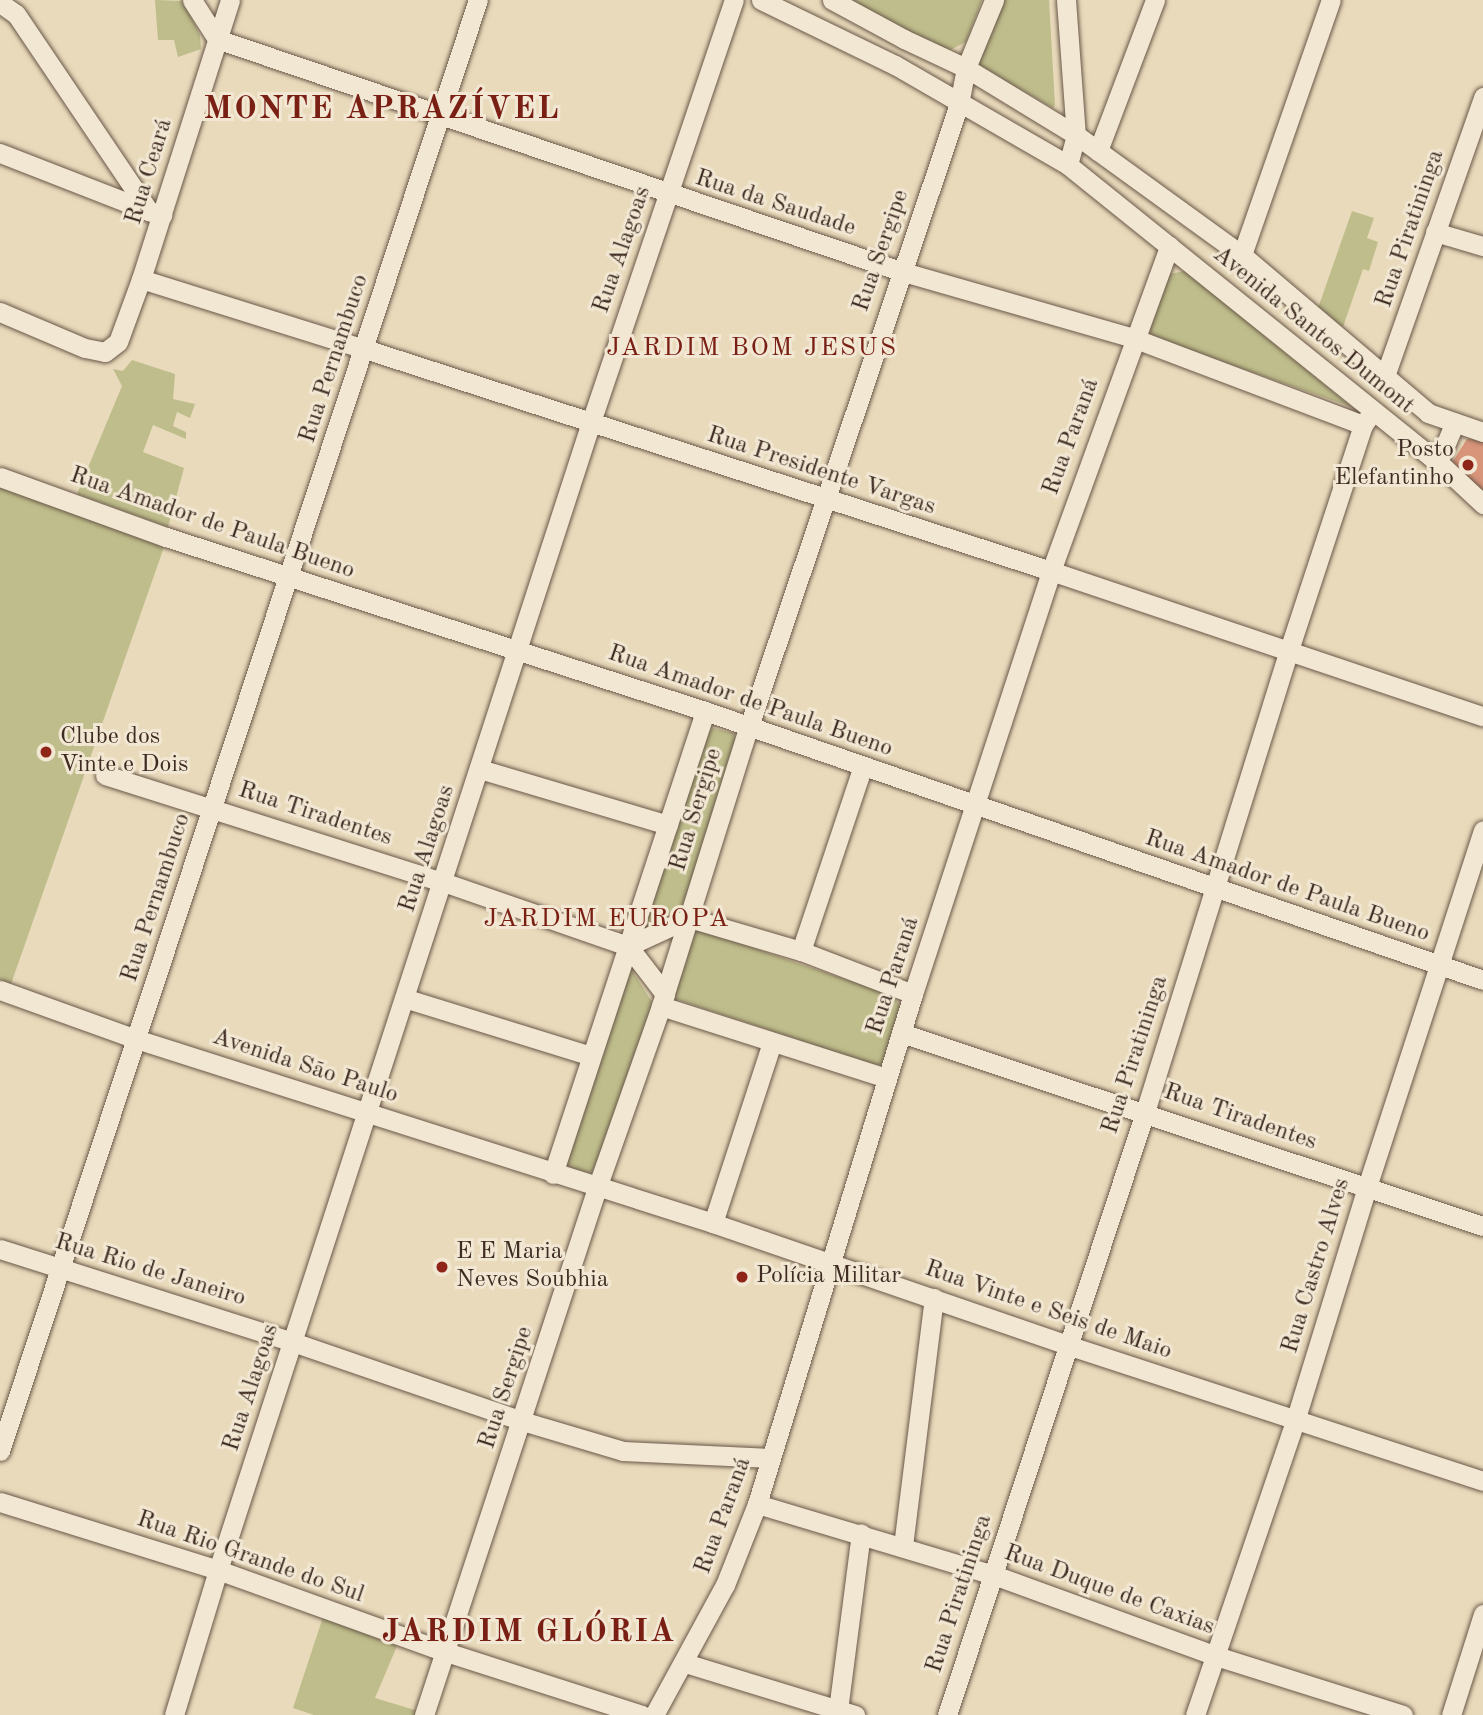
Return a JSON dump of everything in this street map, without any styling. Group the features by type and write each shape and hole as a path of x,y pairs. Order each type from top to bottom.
{"street":[{"path":"192,0 217,39"},
{"name":"Rua Ceará","path":"0,312 85,348 105,352 118,342 141,279 156,213 230,0"},
{"name":"Rua Pernambuco","path":"0,1451 478,0"},
{"name":"Rua Alagoas","path":"174,1715 366,1112 592,422 734,0"},
{"name":"Avenida Santos Dumont","path":"761,0 895,65 1068,165 1169,246 1368,418 1438,462 1483,504"},
{"name":"Avenida Santos Dumont","path":"832,0 965,68 1076,135 1242,255 1428,413 1455,422"},
{"name":"Rua Sergipe","path":"424,1715 597,1188 663,1000 749,726 900,271 959,104 965,68 994,0"},
{"path":"1066,0 1076,135 1068,165"},
{"path":"1098,151 1155,0"},
{"path":"1242,255 1331,0"},
{"path":"0,3 16,14 156,213"},
{"name":"Rua da Saudade","path":"217,39 900,271 1133,338 1368,418"},
{"path":"895,65 904,39"},
{"name":"Rua Piratininga","path":"1385,376 1483,97"},
{"path":"0,153 156,213"},
{"path":"1436,232 1483,246"},
{"name":"Rua Paraná","path":"654,1715 685,1663 725,1585 757,1504 901,1033 1051,571 1133,338 1169,246"},
{"name":"Rua Presidente Vargas","path":"141,279 1051,571 1483,716"},
{"name":"Rua Piratininga","path":"947,1715 991,1574 1145,1112 1289,650 1368,418"},
{"path":"1438,462 1455,422 1483,432"},
{"name":"Rua Amador de Paula Bueno","path":"0,477 289,578 705,711 1483,980"},
{"name":"Rua Sergipe","path":"553,1174 705,711"},
{"path":"801,951 863,766"},
{"path":"480,769 668,825"},
{"name":"Rua Tiradentes","path":"105,775 443,883 628,946"},
{"name":"Rua Castro Alves","path":"1195,1715 1296,1418 1367,1186 1483,830"},
{"path":"887,1078 772,1043 663,1000 628,946 689,918 801,951 914,994"},
{"name":"Avenida São Paulo","path":"0,990 136,1039 597,1188"},
{"path":"404,998 591,1056"},
{"name":"Rua Tiradentes","path":"901,1033 1483,1226"},
{"path":"713,1223 772,1043"},
{"name":"Rua Vinte e Seis de Maio","path":"597,1188 713,1223 1067,1345 1483,1481"},
{"name":"Rua Rio de Janeiro","path":"0,1249 293,1342 522,1421 623,1451 771,1458"},
{"path":"903,1546 934,1298"},
{"name":"Rua Rio Grande do Sul","path":"0,1502 218,1570 446,1652 642,1715"},
{"name":"Rua Duque de Caxias","path":"757,1504 991,1574 1216,1656 1403,1715"},
{"path":"685,1663 847,1712 861,1533"},
{"path":"1451,1715 1483,1614"}],"shaded area":[{"path":"155,0 183,1 200,35 201,49 178,57 174,40 158,40"},
{"path":"846,0 982,0 966,42 946,52"},
{"path":"1001,0 1049,0 1055,105 1053,108 978,65"},
{"path":"1352,211 1374,218 1367,238 1378,242 1369,271 1363,269 1343,327 1318,308"},
{"path":"1185,271 1352,407 1154,338 1147,326 1169,274"},
{"path":"132,360 175,374 173,399 195,404 190,418 177,412 173,426 186,432 186,439 153,425 143,452 184,468 168,527 77,494 122,386 113,369 123,371"},
{"name":"Clube dos Vinte e Dois","path":"0,485 164,547 11,984 0,980"},
{"path":"713,728 733,733 737,742 687,905 651,924 646,918 704,733"},
{"path":"698,929 894,996 900,1007 884,1064 875,1065 675,999 671,991 690,932"},
{"path":"633,972 654,1005 599,1167 589,1173 569,1169 566,1158 626,975"},
{"path":"323,1617 397,1646 375,1698 418,1711 416,1715 314,1715 293,1708"}],"building":[{"name":"Posto Elefantinho","path":"1476,438 1483,441 1483,493 1455,469 1453,461 1467,439"}],"place":[{"name":"Posto Elefantinho","path":"1468,465"},
{"name":"Clube dos Vinte e Dois","path":"46,752"},
{"name":"E E Maria Neves Soubhia","path":"442,1267"},
{"name":"Polícia Militar","path":"742,1277"}],"district":[{"name":"MONTE APRAZÍVEL","path":"382,110"},
{"name":"JARDIM BOM JESUS","path":"752,349"},
{"name":"JARDIM EUROPA","path":"607,920"},
{"name":"JARDIM GLÓRIA","path":"529,1633"}]}
